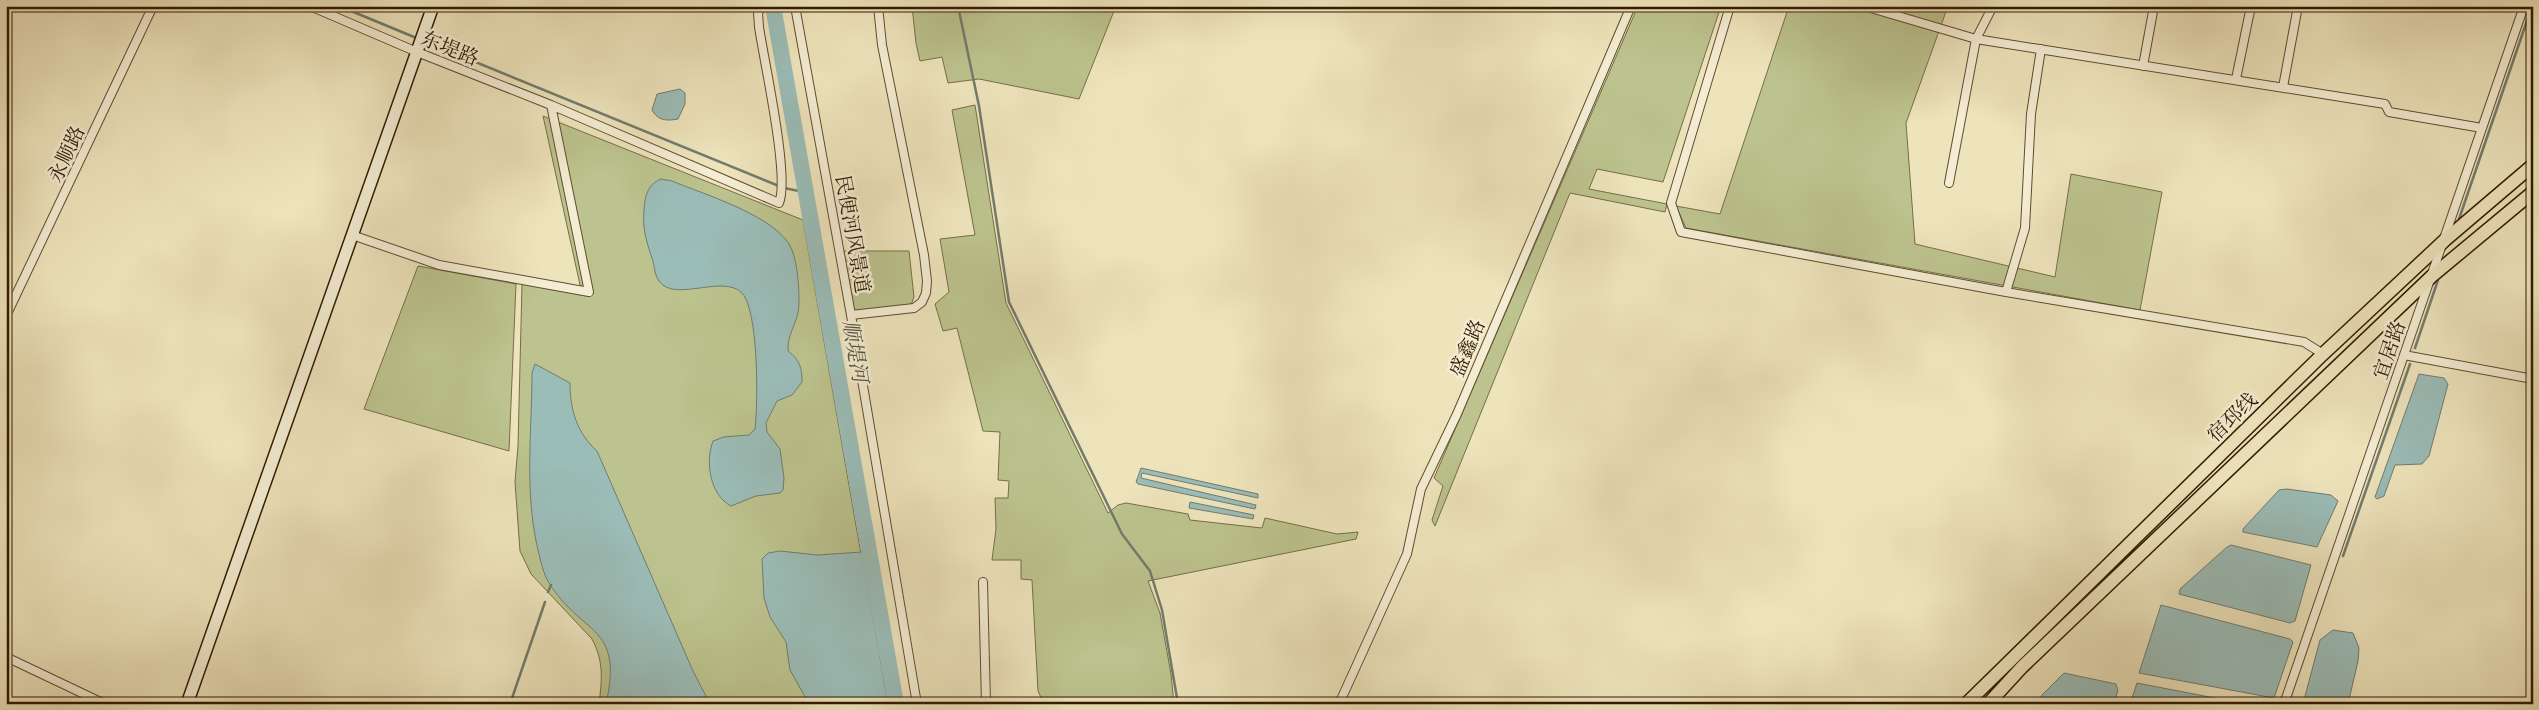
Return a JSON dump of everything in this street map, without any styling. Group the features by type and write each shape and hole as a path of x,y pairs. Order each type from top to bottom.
{"main road":[{"name":"宿邳线","path":"1966,704 2323,354 2445,240 2533,165"},
{"name":"宿邳线","path":"1988,704 2043,646 2432,276 2533,192"}],"street":[{"name":"永顺路","path":"6,316 153,6"},
{"name":"东堤路","path":"310,6 417,52 551,105 778,203 782,192 783,172 759,27 758,13 762,6"},
{"path":"187,704 433,6"},
{"name":"民便河风景道","path":"795,6 852,316 917,704"},
{"path":"852,316 914,308 922,302 927,281 917,215 882,45 878,6"},
{"name":"盛鑫路","path":"1339,704 1407,554 1421,489 1461,405 1631,6"},
{"path":"1730,6 1671,203 1681,232 2006,292 2304,342 2323,354"},
{"path":"1864,6 1976,38 2385,104 2389,112 2482,128"},
{"path":"1949,183 1976,38 1993,6"},
{"path":"2143,66 2154,6"},
{"path":"2236,79 2251,6"},
{"path":"2283,87 2298,6"},
{"name":"宜居路","path":"2284,704 2524,6"},
{"path":"2006,292 2025,228 2030,114 2041,49"},
{"path":"352,235 439,265 589,292 551,105"},
{"path":"2404,354 2533,379"},
{"path":"984,582 986,704"},
{"path":"6,657 105,704"}],"green space":[{"path":"912,6 1116,6 1079,99 979,79 948,83 942,57 920,61"},
{"path":"1638,6 1721,6 1663,182 1597,169 1589,189 1667,204 1665,212 1570,193 1435,526 1432,520 1443,486 1434,478"},
{"path":"1789,6 1948,6 1906,123 1915,244 2055,277 2071,174 2162,192 2140,310 1686,228 1676,206 1720,214"},
{"path":"975,105 1006,303 1108,513 1118,505 1126,503 1188,514 1190,520 1262,528 1265,518 1337,534 1358,532 1356,539 1148,581 1160,613 1171,674 1174,704 1044,704 1038,691 1032,580 1021,579 1021,560 992,560 996,529 995,498 1008,498 1009,481 998,480 1000,432 983,431 957,328 943,331 935,304 949,292 940,239 975,235 952,110"},
{"path":"543,116 803,220 887,704 599,704 601,671 599,655 592,639 531,574 520,551 515,482 518,446 522,284 582,294"},
{"path":"843,251 909,251 914,297 911,305 853,312"},
{"path":"418,266 516,284 509,451 364,409"}],"water":[{"path":"680,89 685,93 685,104 678,119 667,120 654,114 652,110 657,94"},
{"path":"661,179 672,181 720,200 757,217 773,227 785,238 792,250 797,270 799,304 789,338 788,351 800,365 802,382 792,395 777,401 766,423 767,432 780,449 784,478 783,490 780,493 756,496 731,506 718,494 714,486 709,458 713,441 724,437 749,435 755,429 757,379 751,316 747,301 741,292 733,288 713,286 680,290 670,289 658,280 646,236 644,217 645,200 648,192 656,181"},
{"path":"535,364 570,383 571,402 576,420 584,437 597,451 693,671 710,704 606,704 610,678 609,659 605,645 597,633 574,613 549,583 538,550 531,506 530,484 532,373"},
{"path":"2419,374 2444,378 2448,384 2429,456 2422,464 2395,465 2384,496 2377,499 2375,497"},
{"path":"1141,468 1258,494 1258,498 1142,473 1141,478 1256,505 1255,509 1138,484 1136,482"},
{"path":"2287,489 2331,495 2338,501 2317,547 2243,532 2243,529 2279,490"},
{"path":"1190,502 1254,515 1253,519 1189,508"},
{"path":"2231,545 2311,565 2295,621 2290,623 2179,594 2180,589"},
{"path":"780,551 817,555 862,552 888,704 809,704 790,670 786,642 770,617 764,598 762,559 768,553"},
{"path":"2161,605 2290,639 2293,642 2274,698 2139,673"},
{"path":"2333,630 2353,633 2359,648 2358,661 2348,704 2305,704 2304,700 2320,640"},
{"path":"2064,673 2116,684 2118,690 2114,704 2033,704"},
{"path":"2137,683 2246,704 2130,704"}],"waterway":[{"path":"339,6 414,37"},
{"name":"顺堤河","path":"773,6 896,704"},
{"path":"958,6 979,106 1009,302 1122,534 1150,571 1162,610 1178,704"},
{"path":"2458,222 2532,6"},
{"path":"429,43 779,186"},
{"path":"784,188 804,192"},
{"path":"2415,348 2438,280"},
{"path":"2343,556 2410,364"},
{"path":"548,592 551,585"},
{"path":"510,704 545,602"}]}
